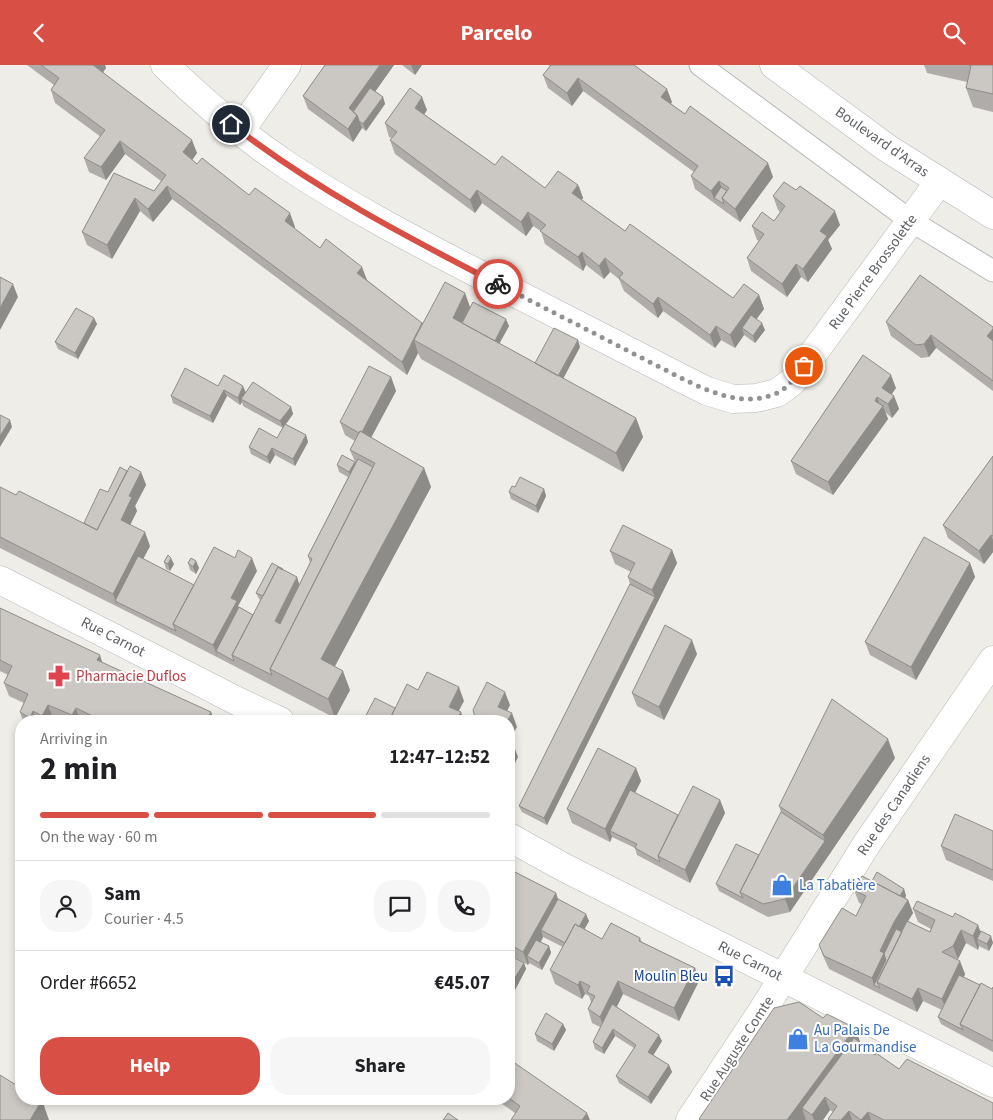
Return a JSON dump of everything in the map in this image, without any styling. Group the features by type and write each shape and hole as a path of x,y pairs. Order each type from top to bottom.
{"street":[{"name":"Rue Pierre Brossolette","path":"165,65 190,89 240,131 313,182 410,238 707,391 733,399 756,398 777,393 793,381 939,182"},
{"path":"240,131 287,65"},
{"name":"Boulevard d'Arras","path":"774,65 886,147 993,215"},
{"name":"Rue Carnot","path":"0,580 267,715"},
{"name":"Rue des Canadiens","path":"782,978 868,842 993,660"},
{"name":"Rue Carnot","path":"515,840 565,868 993,1083"},
{"name":"Rue Auguste Comte","path":"690,1120 782,978"}],"lane":[{"path":"700,65 911,221 993,271"}],"building":[{"path":"41,65 93,65 192,140 183,152 197,164 202,158 249,195 255,188 290,213 285,221 320,248 326,239 362,267 357,273 422,323 402,362 167,186 148,209 135,198 107,245 82,232 114,173 154,191 166,175 120,141 101,167 84,158 105,130 51,90 59,78"},
{"path":"325,65 380,65 349,108 357,115 348,129 303,96"},
{"path":"551,65 634,65 667,89 661,97 685,114 690,106 768,163 735,209 722,198 729,188 719,181 711,191 691,176 698,166 578,78 567,93 543,75"},
{"path":"969,65 993,65 993,94 966,88 971,66"},
{"path":"370,88 383,97 363,124 353,112"},
{"path":"410,88 422,97 415,108 495,165 502,156 545,188 558,171 578,185 572,193 625,231 630,224 733,298 744,284 759,295 730,335 716,326 710,335 658,297 653,304 619,278 623,273 605,258 599,266 582,252 578,257 540,231 546,225 528,212 521,222 477,190 470,200 390,140 397,132 385,123"},
{"path":"784,182 796,190 800,186 835,211 820,231 827,236 803,269 796,264 782,284 747,258 764,234 752,226 762,212 774,221 785,206 773,196"},
{"path":"721,187 727,191 722,198 724,204 714,198"},
{"path":"920,275 993,327 987,336 993,341 993,381 931,335 924,344 916,345 886,322"},
{"path":"0,277 13,284 0,308"},
{"path":"445,282 465,293 453,318 636,418 616,453 414,340"},
{"path":"473,302 506,319 495,341 462,323"},
{"path":"76,308 94,318 75,353 55,342"},
{"path":"751,315 762,323 753,336 742,328"},
{"path":"554,328 578,340 558,376 535,363"},
{"path":"863,355 891,375 882,388 894,396 888,404 877,397 875,401 883,406 828,482 791,461"},
{"path":"369,366 391,377 362,432 360,431 359,433 340,422"},
{"path":"185,368 218,386 224,375 243,386 238,398 224,390 210,416 171,396"},
{"path":"253,382 291,407 280,421 241,399"},
{"path":"0,415 10,420 0,436"},
{"path":"285,424 306,435 293,459 272,448 267,457 249,447 259,428 277,438"},
{"path":"360,431 424,468 321,659 343,671 328,699 270,669 375,463 350,450"},
{"path":"342,455 355,462 349,472 337,465"},
{"path":"993,456 993,536 991,535 979,551 943,525"},
{"path":"358,459 373,467 270,669 272,675 232,655 278,567 297,577 275,621 280,624 312,559 308,556"},
{"path":"130,466 141,472 129,496 132,497 121,520 145,532 113,594 0,537 0,487 16,495 19,491 97,530"},
{"path":"120,467 127,471 97,530 84,523 100,489 108,492"},
{"path":"520,477 544,489 536,506 509,492 512,486 515,487"},
{"path":"623,525 672,550 652,590 628,577 635,563 610,551"},
{"path":"924,537 970,563 911,667 865,642"},
{"path":"214,547 235,558 238,550 252,558 231,598 237,601 213,645 173,624"},
{"path":"168,555 171,558 168,564 164,562"},
{"path":"138,556 194,585 173,624 176,631 115,601"},
{"path":"191,558 196,561 193,567 188,563"},
{"path":"272,563 283,569 278,567 263,596 256,593"},
{"path":"630,584 655,597 544,818 519,806"},
{"path":"239,607 253,615 232,655 234,661 216,651"},
{"path":"0,608 100,655 97,660 211,712 209,715 91,715 76,708 72,715 48,705 43,715 33,711 31,715 25,715 20,712 28,694 4,683 12,666 0,660"},
{"path":"665,625 692,640 659,707 632,693"},
{"path":"427,672 459,687 449,707 461,712 460,715 392,715 407,684 418,690"},
{"path":"487,682 505,692 498,707 512,713 511,715 474,715 473,710"},
{"path":"375,698 395,708 392,715 366,715"},
{"path":"832,699 888,739 823,835 779,806"},
{"path":"598,748 636,768 605,829 567,809"},
{"path":"693,786 720,800 685,870 658,856"},
{"path":"630,790 678,815 658,856 660,862 635,848 637,844 610,831"},
{"name":"La Tabatière","path":"781,812 825,841 785,899 763,904 740,892"},
{"path":"955,814 993,831 993,870 941,846"},
{"path":"736,844 759,855 740,892 743,898 716,884"},
{"path":"515,872 556,893 523,952 515,947"},
{"path":"877,872 904,889 900,896 872,881"},
{"path":"862,876 908,900 894,922 880,951 884,953 872,978 824,956 819,945 842,908 856,916 866,896 854,890"},
{"path":"558,899 586,914 579,927 575,924 565,943 541,930"},
{"path":"917,901 953,917 955,913 978,925 973,936 961,930 953,946 942,952 960,961 942,999 918,988 912,999 877,982 907,921 930,932 935,920 913,909"},
{"path":"611,923 640,938 639,941 695,968 674,1008 618,981 600,1017 588,1009 595,996 587,992 590,986 580,981 578,985 550,970 575,924 602,939"},
{"path":"896,929 902,932 877,982 880,988 874,985 886,960 884,954"},
{"path":"981,931 991,936 987,944 977,939"},
{"path":"536,940 549,946 539,963 527,956"},
{"path":"515,958 524,963 515,978"},
{"path":"959,975 980,985 960,1024 963,1030 938,1017"},
{"path":"981,983 992,989 993,987 993,1041 960,1024"},
{"path":"799,1002 823,1018 827,1014 855,1028 787,1120 700,1120 774,1008"},
{"path":"612,1004 659,1035 648,1052 669,1065 648,1097 616,1076 636,1045 613,1029 602,1048 593,1042"},
{"path":"546,1013 563,1024 552,1044 535,1034"},
{"path":"854,1038 875,1055 876,1053 899,1069 907,1059 993,1103 993,1120 884,1120 868,1112 861,1120 849,1111 841,1120 829,1120 837,1106 825,1097 812,1115 802,1108"},
{"path":"515,1063 587,1113 582,1120 511,1120 520,1106 515,1102"},
{"path":"0,1075 15,1084 15,1105 39,1105 30,1120 0,1120"},
{"path":"448,1113 458,1120 443,1120"}],"way so far":[{"path":"498,284 707,391 733,399 756,398 777,393 793,381 804,366"}],"place":[{"name":"Pharmacie Duflos","path":"59,676"},
{"name":"La Tabatière","path":"782,885"},
{"name":"Moulin Bleu","path":"724,976"},
{"name":"Au Palais De La Gourmandise","path":"798,1039"}],"route":[{"path":"231,124 286,165 344,201 498,284"}]}
